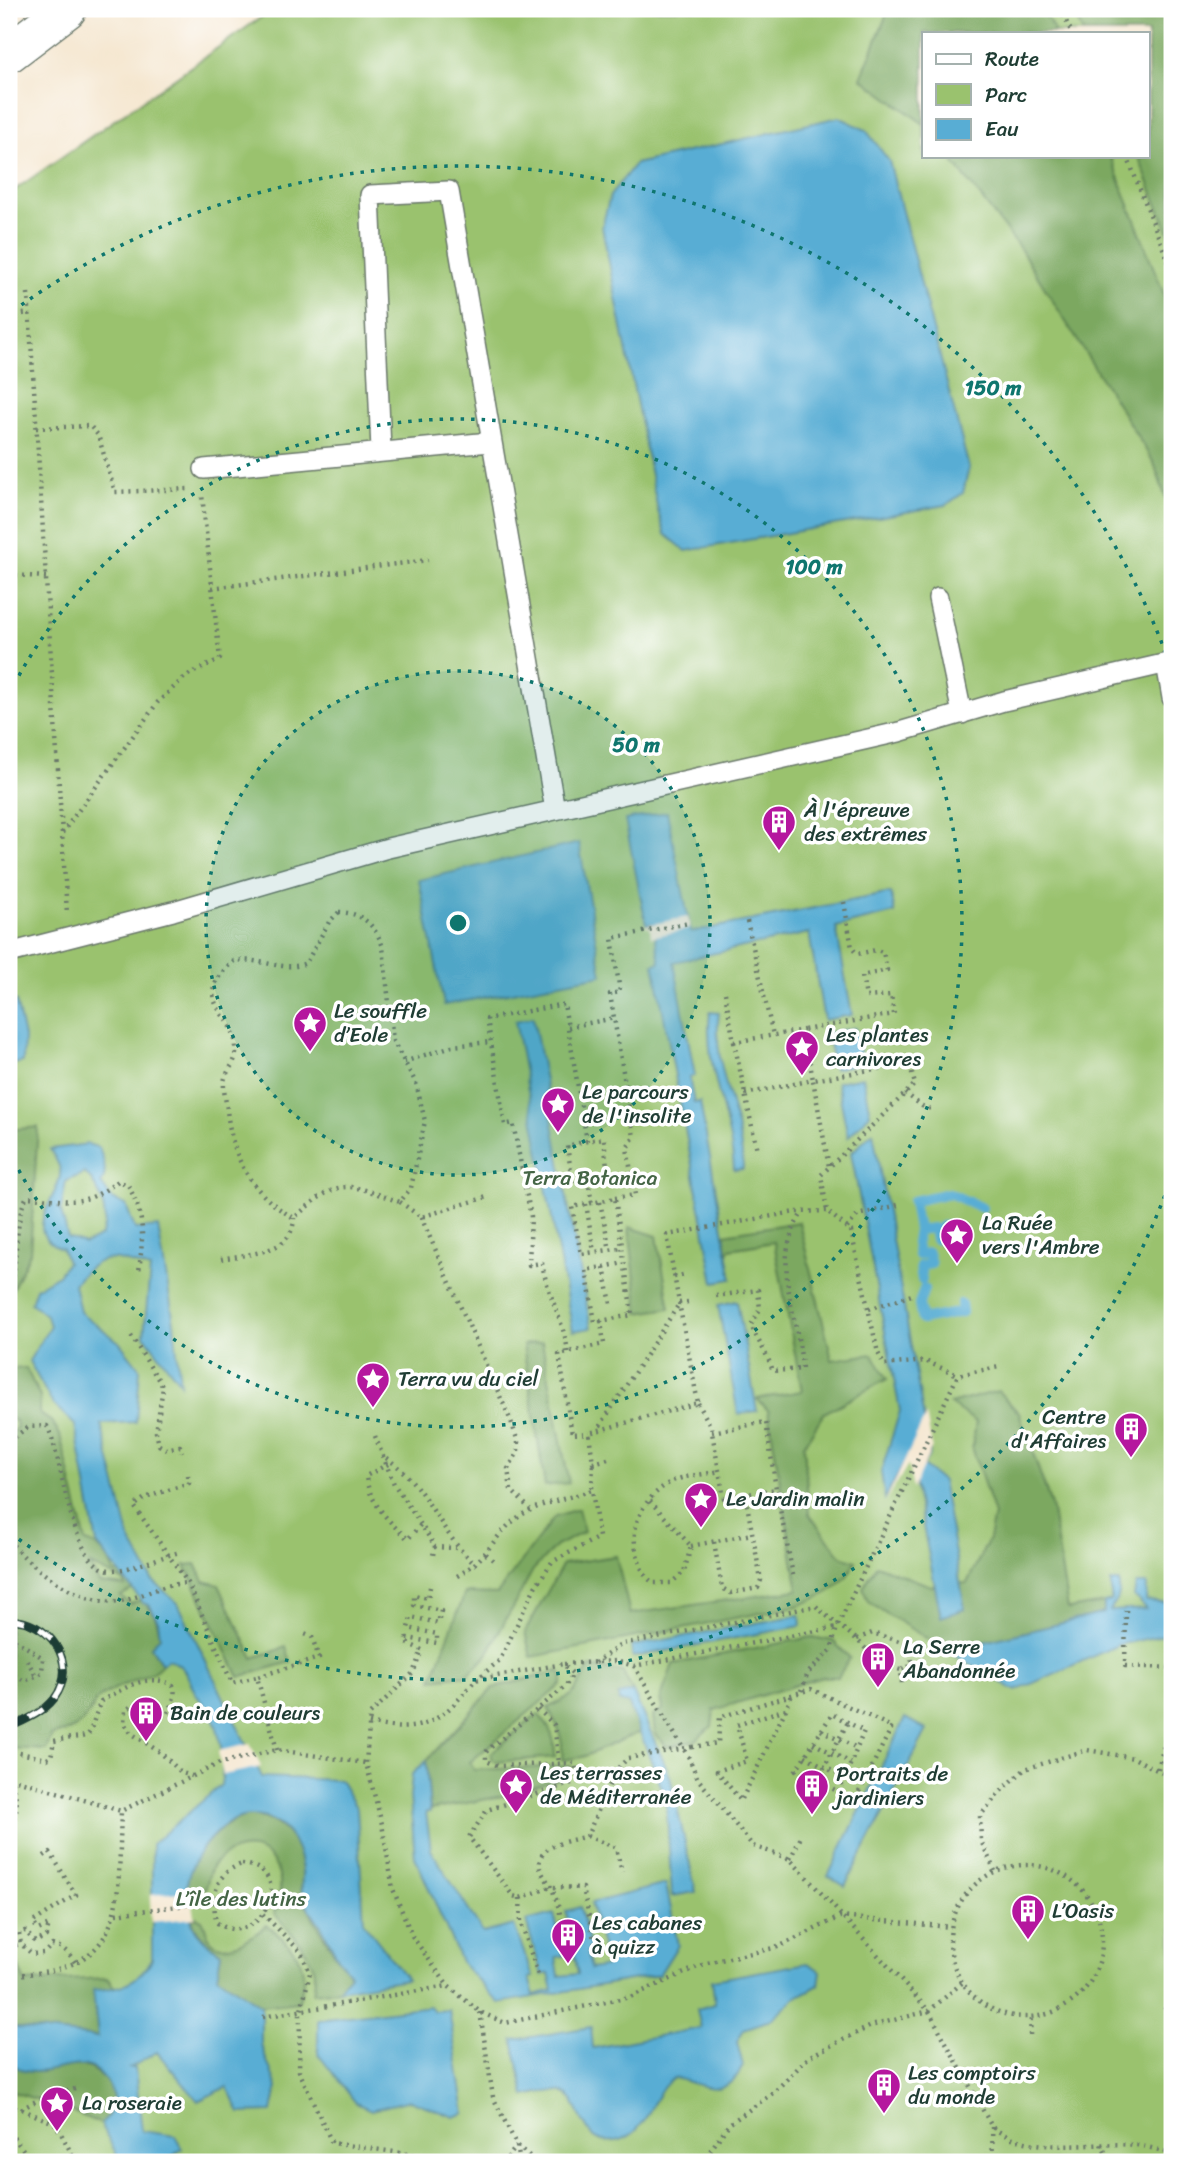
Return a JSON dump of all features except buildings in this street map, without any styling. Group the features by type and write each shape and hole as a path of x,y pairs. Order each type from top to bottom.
{"main road":[{"path":"9,53 67,9"}],"lane":[{"path":"381,450 370,195 449,191 555,810"},
{"path":"204,469 381,450 490,442"},
{"path":"938,598 962,714"},
{"path":"9,953 388,848 899,732 1169,662 1172,698"}],"path":[{"path":"1060,9 1072,32"},
{"path":"1128,158 1172,271"},
{"path":"28,293 68,938"},
{"path":"9,316 29,313"},
{"path":"36,428 90,426 98,435 115,492 201,489 220,659 186,676 158,702 62,834"},
{"path":"212,588 428,560"},
{"path":"9,575 46,577"},
{"path":"734,1042 894,1014 891,995 866,997 862,976 887,970 883,952 876,950 857,954 844,902"},
{"path":"295,1217 255,1186 238,1160 225,1094 225,1078 235,1062 237,1047 234,1034 215,1002 216,979 234,961 259,959 296,968 306,963 339,912 360,916 377,932 383,947 393,1041 415,1083 425,1121 411,1188 400,1202"},
{"path":"747,921 773,1035"},
{"path":"622,1248 581,1254 572,1207 635,1195 627,1148 634,1137 610,994 620,992 612,938 689,923"},
{"path":"725,993 757,1150"},
{"path":"568,1352 566,1338 546,1287 542,1263 529,1265 531,1217 513,1123 505,1125 487,1019 564,1003 587,1141"},
{"path":"568,1027 615,1018"},
{"path":"804,1030 829,1167"},
{"path":"404,1062 452,1046 491,1042"},
{"path":"745,1094 909,1063 915,1084 821,1175 827,1211 852,1231 878,1353 884,1364 890,1366 920,1361 937,1364 958,1375 999,1367"},
{"path":"905,1093 922,1106 932,1109"},
{"path":"604,1138 608,1176 588,1181 573,1184 567,1146 604,1138"},
{"path":"9,1304 23,1203 27,1197 65,1203 94,1196 118,1181 128,1185 141,1208 144,1224 139,1272"},
{"path":"588,1181 594,1252"},
{"path":"221,1259 283,1245 294,1232 295,1217 318,1197 343,1185 363,1187 400,1202 421,1217 511,1421 518,1442 518,1452 508,1469 511,1490 530,1509"},
{"path":"421,1217 487,1198"},
{"path":"615,1198 632,1315 595,1322 586,1270 624,1263"},
{"path":"600,1202 610,1250"},
{"path":"847,1228 858,1215 898,1205"},
{"path":"776,1489 724,1498 712,1432 698,1404 667,1235 803,1212 827,1211"},
{"path":"716,1296 758,1290 760,1309 751,1325 758,1341 765,1348 773,1371 802,1369 784,1263 788,1238 803,1212"},
{"path":"604,1267 611,1304"},
{"path":"674,1277 683,1275"},
{"path":"869,1309 915,1294"},
{"path":"679,1303 688,1302"},
{"path":"600,1428 679,1303"},
{"path":"601,1321 604,1344 559,1354 572,1434 589,1433 698,1404"},
{"path":"131,1336 163,1387 157,1423 159,1445 166,1449 180,1446 182,1452"},
{"path":"801,1692 808,1672 831,1650 837,1627 942,1403 958,1375"},
{"path":"712,1432 766,1422 793,1580"},
{"path":"9,1441 28,1427 47,1426 54,1439 70,1518 88,1553 99,1564 113,1569 180,1552"},
{"path":"369,1723 410,1730 451,1710 475,1680 500,1660 535,1587 552,1562 599,1537 589,1433"},
{"path":"375,1436 404,1501 422,1523 434,1548 433,1555"},
{"path":"593,1462 608,1459"},
{"path":"387,1461 366,1476 373,1497 388,1520 408,1539 422,1523"},
{"path":"387,1461 400,1467 422,1491 457,1548 476,1565"},
{"path":"691,1546 684,1572 678,1579 663,1584 646,1578 633,1537 638,1512 671,1482 719,1471"},
{"path":"188,1475 189,1483 145,1498 134,1506 188,1583 232,1683 319,1658 312,1637 302,1633"},
{"path":"457,1576 476,1565 513,1521 530,1509 593,1490"},
{"path":"714,1542 722,1588 731,1593 758,1588 761,1580 745,1494"},
{"path":"650,1501 691,1546"},
{"path":"691,1546 753,1534"},
{"path":"9,1540 25,1561 75,1592 106,1602 125,1600 165,1584 188,1583"},
{"path":"434,1548 457,1548"},
{"path":"486,1554 494,1561"},
{"path":"430,1587 428,1598 414,1595 414,1605 441,1611 438,1623 411,1617 408,1628 437,1634 437,1643 407,1637 407,1643 422,1650 413,1672 370,1714 366,1763 382,1824 393,1889 412,1936 448,1986 480,2012 505,2023 630,1997 707,1963 778,1947 841,1917 951,1927"},
{"path":"595,1663 622,1644 816,1606 837,1627 857,1639 868,1655 885,1665 901,1670 909,1667 912,1662 909,1644 872,1633 857,1639"},
{"path":"1126,1610 1125,1666 1172,1668"},
{"path":"475,1680 563,1664 616,1661 634,1666 837,1627"},
{"path":"9,1636 43,1658 42,1673 25,1681 9,1673"},
{"path":"27,1660 36,1676"},
{"path":"563,1664 573,1674 565,1687 490,1748 486,1752 486,1760 499,1766 575,1763 578,1780 487,1810 470,1837 513,1896 520,1898 551,1887 583,1888 596,1949"},
{"path":"878,1676 885,1665"},
{"path":"634,1666 689,1758 698,1779 754,1846 790,1859 929,2011 992,2127 993,2162"},
{"path":"901,1670 902,1684"},
{"path":"257,1677 277,1750"},
{"path":"9,1823 14,1816 18,1797 10,1778 12,1752 47,1759 51,1757 54,1741 83,1739 89,1735 101,1701 130,1686 154,1678 173,1685 175,1691 168,1713 134,1704 125,1711 124,1723 131,1732 161,1753 182,1773 193,1777"},
{"path":"587,1836 616,1770 628,1758 718,1743 720,1717 811,1689 892,1727 858,1794 841,1807"},
{"path":"758,1767 747,1761 717,1770 741,1801 758,1767 793,1694"},
{"path":"538,1709 554,1725 559,1763"},
{"path":"747,1761 737,1725 786,1709"},
{"path":"1158,1769 1172,1712"},
{"path":"839,1792 864,1731 832,1714 796,1770 839,1792 848,1802"},
{"path":"817,1781 848,1722"},
{"path":"821,1730 857,1748"},
{"path":"813,1744 851,1763"},
{"path":"10,1778 121,1811 220,1763 277,1750 366,1763"},
{"path":"995,1871 981,1841 980,1816 1001,1791 1025,1769 1087,1750 1134,1758 1172,1778"},
{"path":"805,1756 845,1778"},
{"path":"9,1975 40,1974 94,1952 116,1914 121,1811"},
{"path":"790,1859 802,1835"},
{"path":"568,1955 551,1887 540,1872 542,1856 552,1847 587,1836 616,1848 622,1872"},
{"path":"44,1856 50,1852 76,1895 33,1922 38,1930 48,1925 46,1936 35,1942 25,1930 19,1933 22,1944 33,1954 44,1953 52,1945 58,1946 67,1950 75,1962"},
{"path":"242,1864 254,1865 271,1884 271,1901 263,1914 240,1930 226,1929 216,1922 213,1905 220,1877 230,1868 242,1864"},
{"path":"1034,1864 1066,1875 1086,1893 1100,1920 1102,1952 1091,1982 1066,2006 1031,2017 1001,2013 981,2002 962,1982 952,1957 951,1927 963,1898 981,1879 995,1871 1014,1865 1034,1864"},
{"path":"520,1898 521,1922 538,1975"},
{"path":"116,1914 194,1904 213,1905"},
{"path":"263,1914 288,1936 301,1952 310,1973 301,2010 299,2071 332,2143 422,2156 430,2162"},
{"path":"9,1947 22,1944"},
{"path":"702,2162 729,2124 773,2093 810,2056 871,2026 929,2011 962,1982"},
{"path":"263,2017 448,1986"},
{"path":"1164,2010 1172,2002"},
{"path":"480,2012 493,2096 517,2146 520,2162"},
{"path":"1030,2035 1031,2017"},
{"path":"21,2109 40,2099 75,2088"},
{"path":"9,2104 56,2124 76,2162"},
{"path":"992,2127 1003,2134 1050,2146 1137,2145 1172,2153"},
{"path":"9,2132 33,2162"},
{"path":"1101,2144 1110,2162"},
{"path":"504,2162 517,2146"},
{"path":"517,2146 537,2162"}],"green space":[{"name":"Terra Botanica","path":"273,9 1172,9 1172,2162 9,2162 9,194"},
{"path":"889,9 1043,9 1054,32 922,32 922,123 861,78"},
{"path":"1072,9 1172,9 1172,241 1139,158 1150,158 1150,32 1083,32"},
{"path":"951,158 1111,158 1172,315 1172,517 1154,463 1021,250"},
{"path":"38,1127 30,1253 9,1296 9,1130"},
{"path":"799,1222 832,1360 873,1354 887,1379 824,1413 804,1445 809,1514 841,1556 856,1561 851,1571 832,1590 797,1606 531,1657 525,1632 563,1564 616,1556 630,1614 798,1590 768,1410 757,1399 802,1391 774,1242 730,1249 728,1254 724,1234"},
{"path":"629,1227 657,1236 670,1308 639,1313"},
{"path":"542,1342 569,1483 545,1486 523,1345"},
{"path":"26,1368 40,1397 39,1413 53,1423 60,1435 86,1542 101,1550 108,1558 114,1573 119,1573 133,1589 121,1596 130,1604 141,1600 149,1607 157,1620 160,1637 151,1647 162,1664 157,1669 105,1694 97,1700 78,1726 52,1735 46,1750 9,1748 9,1436 17,1427 16,1421 9,1417 9,1369","holes":["90,1565 124,1581 125,1586 99,1583"]},
{"path":"998,1391 1019,1413 1051,1505 1068,1609 1104,1603 1104,1613 947,1651 868,1602 863,1588 876,1565 931,1586 967,1583 989,1539 994,1515 972,1447 976,1422 950,1404"},
{"path":"578,1509 584,1532 556,1546 533,1570 485,1658 467,1675 432,1679 465,1593 497,1594 555,1516"},
{"path":"196,1564 204,1581 219,1585 253,1658 286,1647 291,1662 239,1677 185,1565"},
{"path":"812,1637 833,1641 850,1658 838,1677 822,1677 714,1710 712,1726 694,1741 667,1747 655,1733 653,1716 663,1709 661,1697 673,1664"},
{"path":"590,1667 623,1672 633,1692 618,1696 629,1704 640,1732 583,1757 562,1760 560,1732 548,1708 572,1695"},
{"path":"559,1671 563,1677 562,1684 470,1762 474,1770 571,1766 568,1776 508,1795 430,1810 426,1761 493,1688"},
{"path":"538,1714 551,1734 555,1757 497,1762 491,1759 491,1753"},
{"path":"248,1815 279,1826 293,1840 301,1860 301,1891 305,1901 316,1923 350,1974 339,1990 313,1993 314,1969 310,1959 298,1940 274,1913 280,1892 280,1880 276,1868 263,1852 243,1849 223,1856 212,1867 205,1889 187,1890 192,1865 206,1843 226,1826"},
{"path":"196,1917 202,1920 214,1943 221,1946 238,1944 267,1925 299,1958 303,1978 298,2002 261,2006 217,1976 221,1953 197,1930 192,1919"},
{"path":"9,1961 17,1963 25,1982 107,1978 116,1989 98,2037 9,2027"},
{"path":"9,2058 15,2066 38,2072 70,2065 91,2069 103,2078 111,2090 113,2104 110,2112 101,2124 64,2108 10,2091"}],"water":[{"path":"839,117 866,130 889,161 969,468 963,493 946,505 686,551 665,534 658,511 602,227 610,196 635,164"},
{"path":"667,812 691,932 891,893 895,913 836,927 852,1015 824,1020 809,933 674,962 695,1076 689,1077 694,1103 700,1102 732,1279 714,1282 654,964 660,962 653,924 646,924 625,820"},
{"path":"579,843 602,975 444,1005 419,880"},
{"path":"16,1001 24,1037 23,1062 9,1065 9,1003"},
{"path":"710,1012 719,1013 719,1053 738,1129 743,1169 734,1170 710,1052"},
{"path":"533,1017 591,1328 573,1331 515,1021"},
{"path":"855,1028 862,1063 834,1069 827,1033"},
{"path":"863,1077 870,1114 848,1137 837,1082"},
{"path":"873,1132 930,1453 923,1466 942,1481 965,1609 941,1617 909,1455 885,1499 881,1472 900,1411 851,1153"},
{"path":"88,1144 99,1148 105,1171 101,1184 112,1199 126,1205 135,1229 158,1227 174,1323 180,1383 144,1335 150,1269 108,1260 92,1266 74,1284 80,1312 119,1342 140,1369 136,1422 101,1424 129,1537 152,1580 178,1603 262,1777 340,1780 357,1809 364,1923 407,1979 339,1990 350,1974 305,1901 300,1859 287,1832 273,1821 253,1816 241,1817 219,1830 201,1850 189,1874 187,1899 190,1914 200,1936 221,1953 217,1976 261,2006 261,2045 277,2087 272,2112 240,2113 227,2087 198,2101 157,2052 130,2068 135,2068 142,2131 175,2136 182,2149 164,2162 120,2162 101,2124 112,2109 113,2096 103,2077 94,2069 72,2066 37,2072 25,2071 9,2058 9,2027 98,2037 93,1990 127,1983 141,1974 152,1959 152,1844 221,1785 222,1776 221,1746 212,1717 183,1669 168,1659 162,1664 151,1646 160,1637 158,1621 150,1606 143,1603 97,1544 75,1425 52,1403 29,1361 50,1326 47,1316 31,1303 36,1288 58,1275 67,1262 62,1249 49,1241 43,1232 42,1222 56,1190 60,1169 50,1149","holes":["85,1173 91,1179 102,1203 105,1220 101,1236 85,1244 68,1238 61,1211 66,1181"]},
{"path":"737,1301 757,1411 738,1414 718,1305"},
{"path":"1111,1582 1119,1582 1119,1595 1110,1611 1146,1609 1134,1596 1136,1584 1147,1584 1146,1601 1172,1603 1172,1633 1118,1645 1016,1691 947,1651 1104,1613 1104,1603 1111,1601"},
{"path":"800,1615 801,1626 633,1657 631,1646"},
{"path":"633,1692 670,1776 696,1892 672,1896 666,1799 629,1704 620,1702 618,1695"},
{"path":"905,1718 927,1730 845,1886 828,1876"},
{"path":"426,1761 430,1812 426,1812 431,1850 483,1933 514,1925 533,1977 529,1978 534,1995 553,1990 549,1973 542,1975 526,1921 554,1914 564,1956 556,1957 559,1976 578,1974 566,1911 580,1907 591,1950 587,1952 591,1969 607,1966 591,1903 666,1884 678,1945 659,1975 499,2003 462,1964 415,1857 410,1797 412,1774"},
{"path":"807,1963 821,1971 819,1985 795,1998 770,2020 744,2029 737,2042 743,2066 729,2084 713,2088 674,2078 660,2092 639,2127 623,2139 609,2142 590,2133 575,2105 562,2092 549,2091 525,2096 513,2040 591,2027 593,2048 701,2028 697,2009 715,2004 712,1980"},
{"path":"430,2006 434,2011 449,2010 465,2113 454,2117 410,2100 371,2110 356,2103 318,2054 318,2020"}],"pier":[{"path":"688,917 690,929 651,937 650,927 643,926"},
{"path":"926,1415 932,1447 913,1489 908,1464 885,1503"},
{"path":"250,1744 261,1767 223,1775 218,1751"},
{"path":"191,1891 195,1918 151,1922 150,1895"}],"waterway":[{"path":"946,1225 942,1226 944,1238 935,1239 933,1228 918,1230 913,1201 949,1193 982,1208"},
{"path":"918,1230 918,1255 928,1253 931,1264 920,1266 922,1280"},
{"path":"924,1289 919,1304 922,1320 962,1312 961,1304"}],"railway":[{"path":"9,1620 36,1627 47,1635 62,1658 64,1671 61,1685 50,1704 9,1728"}],"place":[{"name":"À l'épreuve des extrêmes","path":"779,852"},
{"name":"Le souffle d’Eole","path":"310,1053"},
{"name":"Les plantes carnivores","path":"802,1077"},
{"name":"Le parcours de l'insolite","path":"558,1134"},
{"name":"La Ruée vers l'Ambre","path":"957,1265"},
{"name":"Terra vu du ciel","path":"373,1409"},
{"name":"Centre d'Affaires","path":"1131,1459"},
{"name":"Le Jardin malin","path":"701,1529"},
{"name":"La Serre Abandonnée","path":"878,1689"},
{"name":"Bain de couleurs","path":"146,1743"},
{"name":"Les terrasses de Méditerranée","path":"516,1815"},
{"name":"Portraits de jardiniers","path":"812,1816"},
{"name":"L’Oasis","path":"1028,1941"},
{"name":"Les cabanes à quizz","path":"568,1965"},
{"name":"Les comptoirs du monde","path":"884,2115"},
{"name":"La roseraie","path":"57,2133"}],"park label":[{"name":"L’île des lutins","path":"241,1899"}]}
